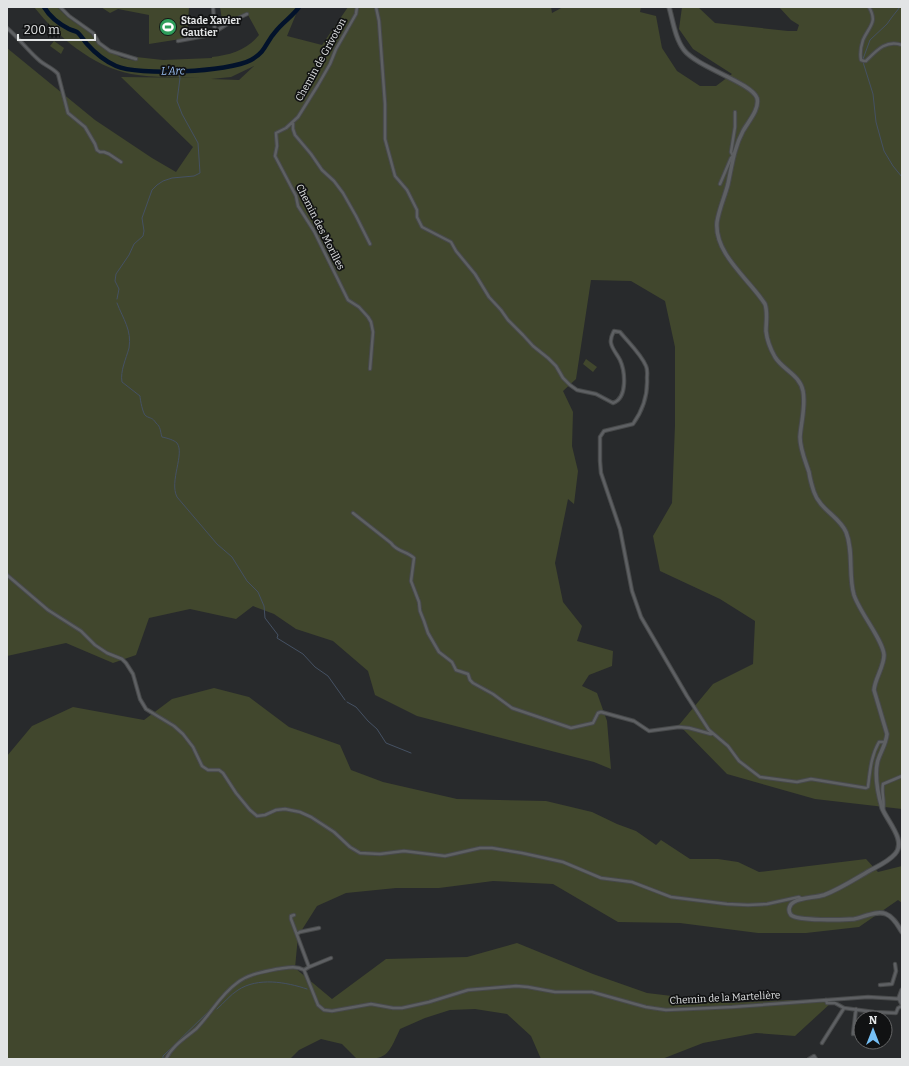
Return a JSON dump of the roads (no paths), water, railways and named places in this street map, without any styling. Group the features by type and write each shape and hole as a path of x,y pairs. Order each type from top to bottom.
{"street":[{"path":"60,7 69,16 93,33 99,42 110,51 136,59"},
{"path":"213,7 215,32"},
{"name":"Chemin de Grivoton","path":"277,132 286,128 298,117 330,64 336,49 356,14 357,7"},
{"path":"376,7 379,21 385,104 385,139 394,176 407,190 417,210 417,217 422,227 451,242 456,251 475,274 489,297 502,310 508,320 533,346 556,366 563,378 577,390 596,394 613,403 621,397 624,390 624,380 621,362 611,343 611,336 614,331 620,332 647,367 646,400 638,417 633,424 604,431 600,437 600,461 602,473 620,528 635,604 641,617 708,730 728,746 739,761 760,777 797,782 811,779 866,788 868,787 871,764 875,750 879,742 886,742"},
{"path":"669,7 679,41 689,55 700,63 747,88 755,94 757,98 756,108 739,140 733,156 728,184 718,221 718,234 723,247 734,265 765,304 767,310 766,333 775,356 781,366 797,378 802,387 804,399 801,445 814,493 821,506 846,532 854,594 883,651 883,661 874,690 888,734 876,768 883,810 899,840 898,850 886,861 836,890 816,897 796,901 790,905"},
{"path":"869,7 873,14 873,21 863,41 861,60 864,62 866,61 877,50 887,44 894,42 902,44"},
{"path":"178,41 206,36 247,14"},
{"path":"7,28 39,60 54,69 58,74 68,113 85,127 97,150 109,154 121,162"},
{"path":"733,156 731,152 735,127 735,112"},
{"path":"293,122 295,135 322,170 334,181 343,193 370,244"},
{"name":"Chemin des Morilles","path":"277,132 275,134 277,146 275,156 296,196 298,206 314,231 348,300 364,312 373,328 370,369"},
{"path":"720,184 733,156"},
{"path":"353,513 395,548 409,554 414,558 411,584 419,602 420,612 428,633 439,652 452,662 456,670 468,674 473,683 493,694 508,706 571,728 593,723 598,713 601,712 634,721 649,731 679,727 712,733"},
{"path":"7,575 48,610 81,631 95,645 107,653 122,659 133,674 140,699 146,709 174,726 183,734 193,747 202,766 208,770 218,770 223,773 250,810 257,816 265,815 276,810 285,809 306,814 334,832 350,848 360,853 380,854 404,852 445,856 480,848 492,848 563,862 601,878 632,882 671,896 740,905 762,904 799,897 802,900"},
{"path":"883,810 885,803 882,787 883,784 902,776"},
{"path":"786,900 790,905 789,912 791,915 798,918 849,920 884,913 892,918 902,932"},
{"path":"294,915 291,916 291,919 309,967"},
{"path":"297,934 319,928"},
{"path":"166,1059 170,1052 201,1023 230,988 236,983 252,975 266,971 290,967 304,970 331,958"},
{"path":"880,985 892,984 896,971 895,964"},
{"name":"Chemin de la Martelière","path":"304,970 318,1005 328,1011 336,1011 371,1004 398,1008 410,1007 464,991 516,986 555,992 592,992 646,1007 666,1010 732,1007 868,996 901,998"},
{"path":"826,1000 827,1003 835,1003 844,1008 893,1014 896,1013 902,1005 902,991"},
{"path":"822,1043 844,1008"},
{"path":"809,1059 814,1056 816,1059"}],"waterway":[{"name":"L'Arc","path":"44,7 55,20 65,27 77,32 93,51 112,64 127,69 163,72 204,70 240,64 251,60 263,50 272,35 299,7"},
{"path":"863,59 870,40 887,24 900,7"},
{"path":"863,62 873,94 876,122 884,151 902,177"},
{"path":"117,299 119,289 115,281 116,274 129,255 134,244 143,236 144,231 142,218 152,190 163,181 172,178 194,176 200,173 198,143 182,114 177,101 180,78 178,71"},
{"path":"117,303 128,330 130,342 123,369 122,382 140,396 145,415 158,425 162,437 177,443 179,448 175,483 177,497 217,544 232,557 247,581 258,592 264,606 265,618 278,635 277,638 303,654 315,667 328,676 345,700"},
{"path":"347,702 356,707 377,729 386,743 411,753"},
{"path":"217,1009 232,994 254,983 272,982 290,984 307,989"},
{"path":"163,1059 163,1056 211,1009"}],"place":[{"name":"Stade Xavier Gautier","path":"168,27"}]}
